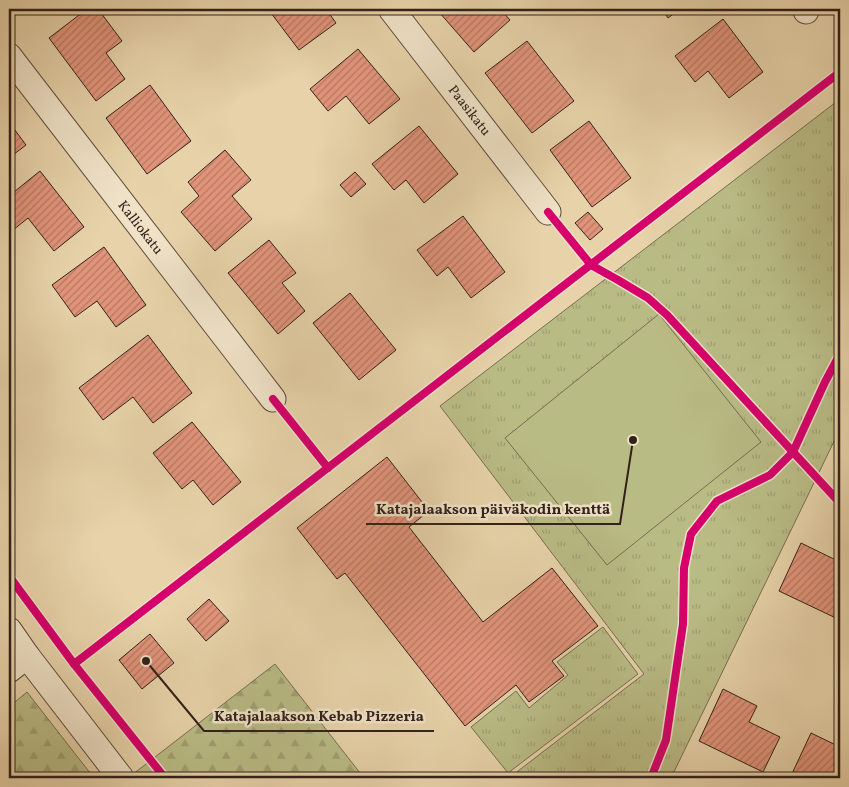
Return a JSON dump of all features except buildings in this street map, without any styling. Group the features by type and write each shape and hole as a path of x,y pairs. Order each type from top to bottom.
{"street":[{"name":"Paasikatu","path":"392,9 548,212"},
{"name":"Kalliokatu","path":"9,56 273,399"},
{"path":"9,630 18,663 121,778"}],"green space":[{"path":"840,99 840,429 671,778 509,778 644,674 440,406"},
{"path":"659,314 761,442 607,565 505,438"},
{"path":"603,627 638,674 508,773 471,727 516,691 529,708 568,675 557,662"},
{"path":"275,664 364,778 128,778"},
{"path":"27,692 94,778 9,778 9,707"}],"cycle path":[{"path":"74,664 840,72"},
{"path":"548,212 591,265 648,298 667,315 840,503"},
{"path":"651,778 666,740 683,624 684,568 691,534 717,501 770,475 793,452 840,354"},
{"path":"273,399 328,468"},
{"path":"9,576 74,664 165,778"}],"place":[{"name":"Katajalaakson päiväkodin kenttä","path":"633,440"},
{"name":"Katajalaakson Kebab Pizzeria","path":"146,661"}]}
